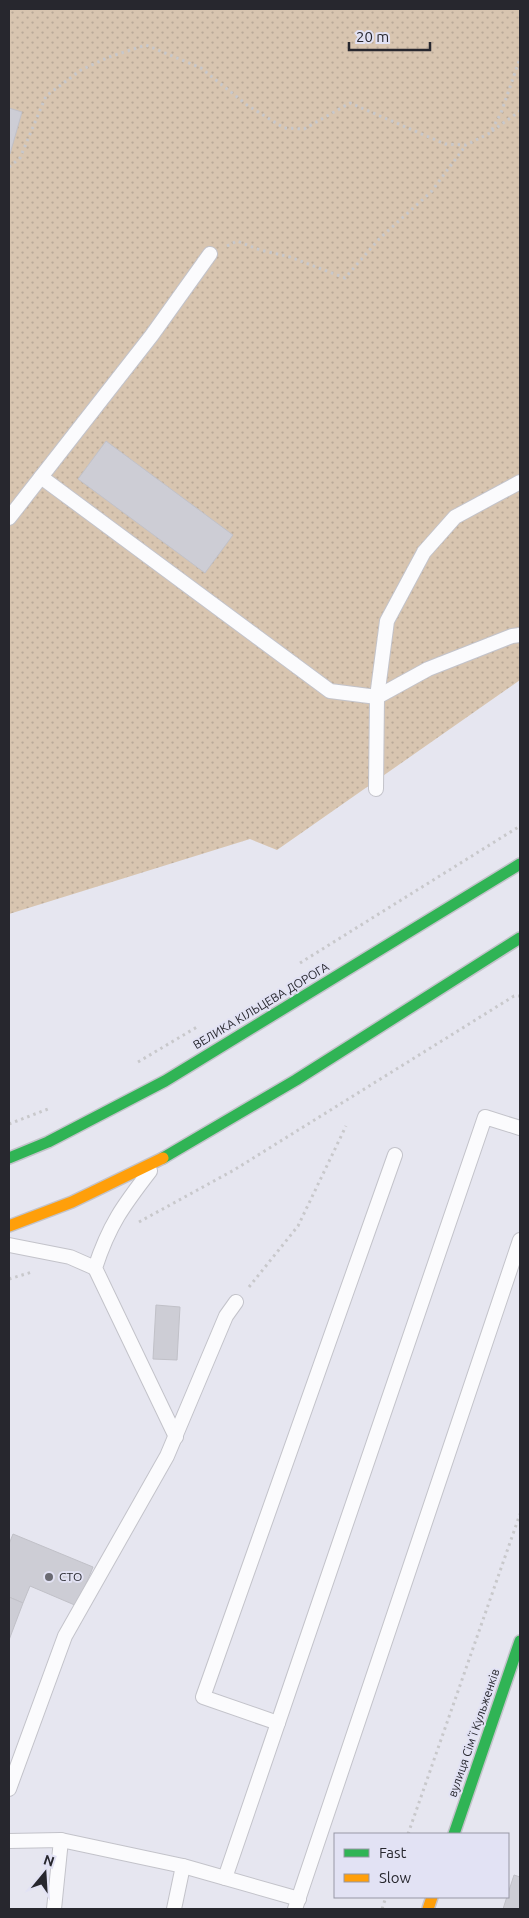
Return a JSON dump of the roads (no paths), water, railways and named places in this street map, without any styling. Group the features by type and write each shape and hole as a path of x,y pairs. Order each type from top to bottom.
{"main road":[{"name":"ВЕЛИКА КІЛЬЦЕВА ДОРОГА","path":"9,1158 48,1142 165,1081 520,864"},
{"path":"9,1226 72,1202 159,1161 296,1080 520,938"},
{"name":"вулиця Сімʼї Кульженків","path":"454,1833 520,1641"}],"lane":[{"path":"9,518 152,335 210,254"},
{"path":"41,477 330,691 377,697 428,669 512,636 520,635"},
{"path":"376,788 377,697 388,621 424,552 455,517 520,482"},
{"path":"225,1878 485,1117 520,1128"},
{"path":"278,1723 203,1697 396,1155"},
{"path":"95,1268 103,1242 119,1212 159,1161"},
{"path":"9,1841 62,1840 183,1866 225,1878 297,1904 520,1240"},
{"path":"9,1246 37,1249 70,1258 95,1268 176,1437"},
{"path":"9,1790 13,1767 65,1636 176,1437 226,1316 236,1302"},
{"path":"54,1909 62,1840"},
{"path":"174,1909 183,1866"}],"place":[{"name":"СТО","path":"49,1577"}]}
